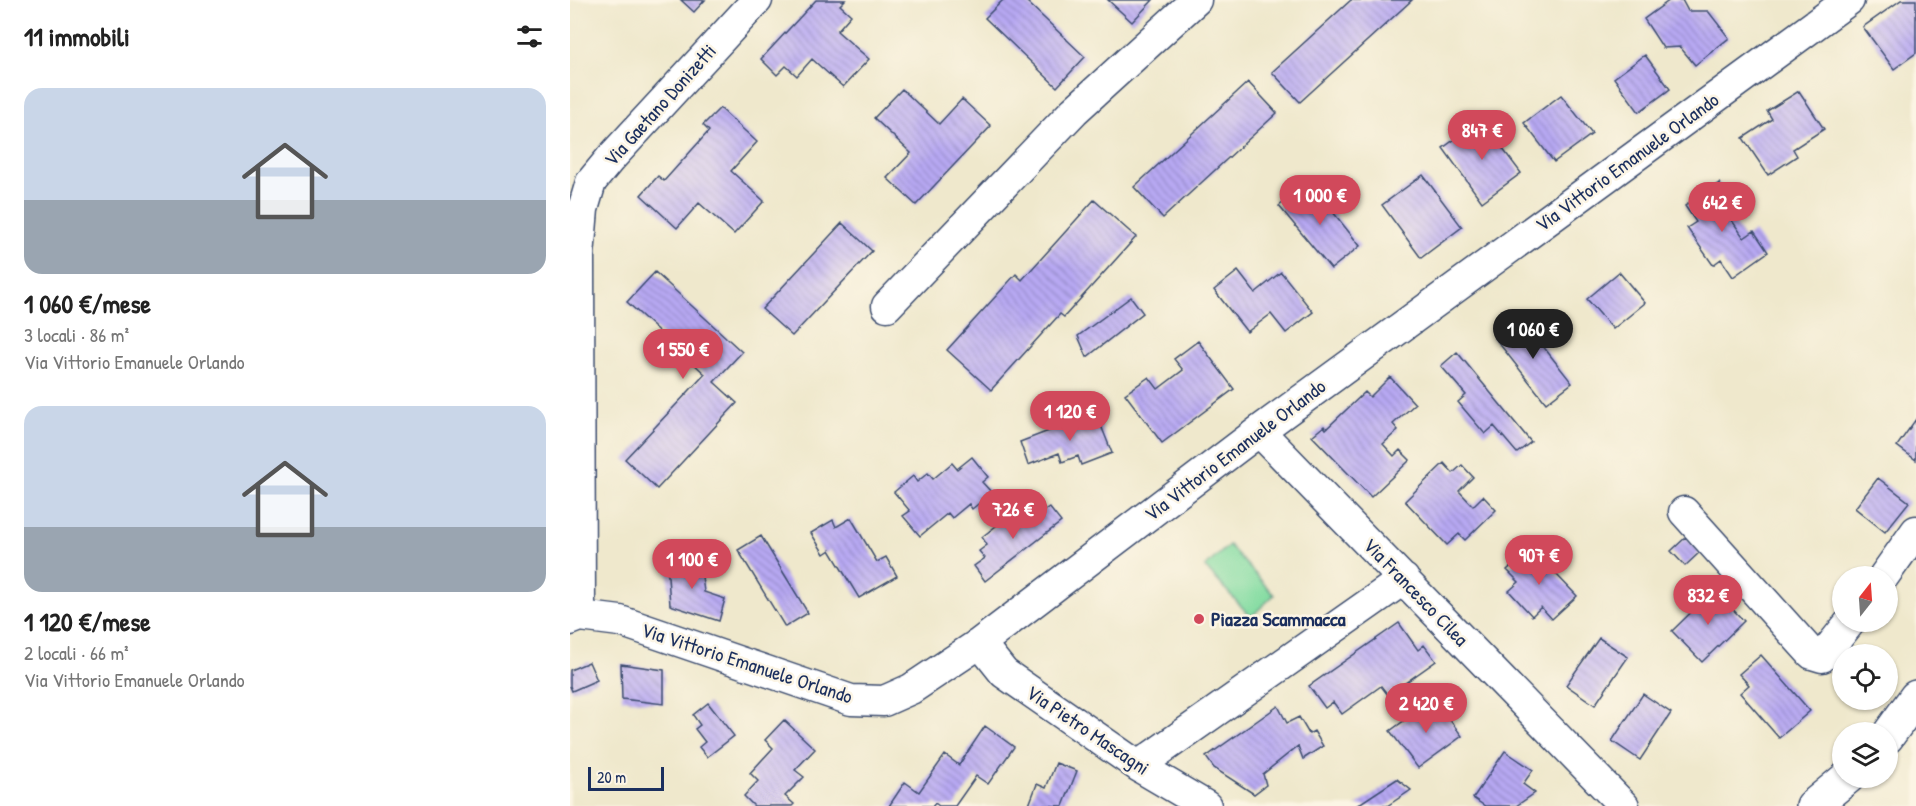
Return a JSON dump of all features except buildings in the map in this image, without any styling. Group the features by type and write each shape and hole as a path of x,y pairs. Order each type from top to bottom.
{"main road":[{"path":"1898,722 1916,697"},
{"path":"1813,806 1835,788"}],"street":[{"name":"Via Gaetano Donizetti","path":"575,618 579,256 583,209 591,182 610,159 757,0"},
{"path":"887,306 1074,111 1196,0"},
{"name":"Via Vittorio Emanuele Orlando","path":"575,618 620,621 851,700 884,701 910,689 980,643 1259,431 1849,0"},
{"name":"Via Francesco Cilea","path":"1259,431 1624,806"},
{"path":"1684,512 1812,654 1822,657 1842,632"},
{"path":"1891,566 1916,531"},
{"path":"1138,766 1404,579"},
{"name":"Via Pietro Mascagni","path":"980,643 1004,673 1138,766 1206,806"}],"green space":[{"path":"1229,545 1274,595 1251,617 1205,567"}],"place":[{"name":"Piazza Scammacca","path":"1199,619"}]}
